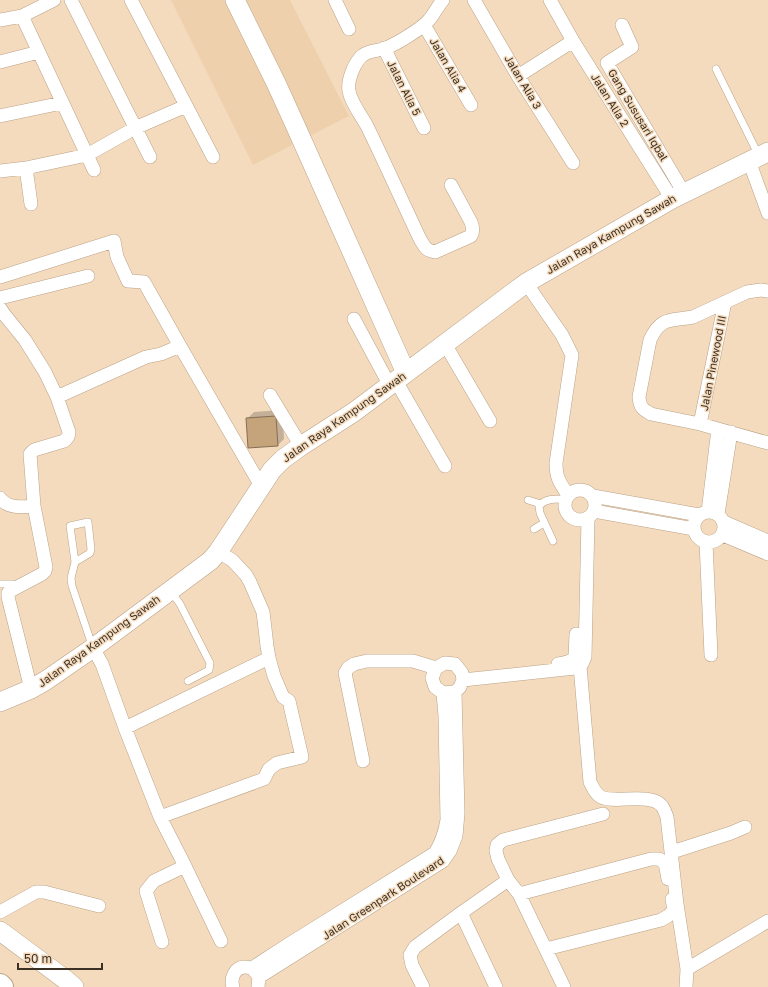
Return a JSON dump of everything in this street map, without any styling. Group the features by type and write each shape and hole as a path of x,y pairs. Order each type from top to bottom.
{"street":[{"path":"0,20 22,16 54,0"},
{"path":"71,0 150,157"},
{"path":"131,0 213,157"},
{"path":"235,0 296,127 397,380"},
{"path":"336,0 349,29"},
{"path":"443,0 424,25 401,40 384,48 362,55 352,72 349,91 420,239 425,248 429,251 435,252 471,236 473,228 471,222 451,185"},
{"name":"Jalan Alia 3","path":"474,0 518,76 573,163"},
{"name":"Jalan Alia 2","path":"550,0 573,41 678,196"},
{"path":"22,16 94,170"},
{"name":"Jalan Alia 4","path":"424,25 471,105"},
{"name":"Gang Sususari Iqbal","path":"622,26 632,46 607,63 678,196"},
{"path":"518,76 573,41"},
{"name":"Jalan Alia 5","path":"384,48 424,128"},
{"path":"0,62 39,52"},
{"path":"0,116 62,103"},
{"path":"0,171 26,168 87,155 135,128 186,106"},
{"path":"758,157 767,209"},
{"name":"Jalan Raya Kampung Sawah","path":"0,702 40,681 89,643 170,590 210,561 218,552 261,486 283,459 354,412 526,283 678,196 758,157"},
{"path":"26,168 31,204"},
{"path":"0,276 114,242 117,257 128,281 144,282 261,486"},
{"path":"0,298 88,276"},
{"path":"526,283 562,336 572,355 556,463 556,472 567,497"},
{"path":"768,291 761,290 747,292 693,317 674,319 659,326 650,340 639,397 639,404 644,410 651,414 700,424 768,443"},
{"name":"Jalan Pinewood III","path":"700,424 725,302"},
{"path":"0,308 25,340 45,372 57,397 69,432 69,435 64,441 31,452 30,456 34,506 46,567 42,574 18,586 8,593 8,597 40,681"},
{"path":"354,319 397,380 445,466"},
{"path":"445,344 490,421"},
{"path":"57,397 146,358 161,354 180,346"},
{"path":"270,395 301,446"},
{"path":"724,431 714,519 717,540 706,542 696,535 694,529 695,521 714,519 768,554"},
{"path":"694,529 588,517 575,520 570,518 567,514 564,504 567,497 576,490 581,490 593,496 714,519 768,541"},
{"path":"463,677 557,664 567,662 576,657 588,517 595,504 593,496"},
{"path":"0,498 2,501 16,508 34,506"},
{"path":"463,677 575,668 582,664 585,657 588,517"},
{"path":"706,542 711,655"},
{"path":"160,817 264,779 269,769 277,763 302,757 289,701 283,697 274,676 269,658 263,612 246,575 232,560 218,552"},
{"path":"89,643 102,664 124,728 160,817 221,941"},
{"path":"124,728 269,658"},
{"path":"363,761 345,673 348,668 354,664 367,662 413,661 436,668"},
{"path":"445,663 455,664 463,677 460,687 449,692 435,687 432,678 436,668 445,663"},
{"path":"580,666 590,782 595,792 601,797 613,799 639,798 654,800 662,806 668,817 677,904 687,969 686,987"},
{"name":"Jalan Greenpark Boulevard","path":"231,986 232,976 237,969 244,966 257,977 292,949 435,853 444,834 447,820 449,692"},
{"path":"564,987 519,894 508,880 498,859 496,851 497,845 503,840 603,814"},
{"path":"672,852 731,834 745,827"},
{"path":"519,894 650,859 659,858 665,863 674,910 668,916 661,920 546,949"},
{"path":"162,942 146,891 154,881 185,866"},
{"path":"422,987 412,965 410,955 415,946 508,880"},
{"path":"0,912 36,892 44,892 99,906"},
{"path":"461,913 496,987"},
{"path":"687,969 768,921"},
{"path":"0,931 74,987"}],"lane":[{"path":"716,69 758,157"},
{"path":"553,541 540,513 539,506 549,499 567,497"},
{"path":"528,500 541,504"},
{"path":"75,562 90,553 92,549 88,522 70,526 75,562 72,586 89,643"},
{"path":"534,529 544,523"},
{"path":"0,584 13,584 18,586"},
{"path":"170,590 180,604 210,663 209,670 188,681"}],"shaded area":[{"path":"171,0 290,0 349,116 253,165"}],"building":[{"path":"276,416 278,446 248,448 246,418"}]}
